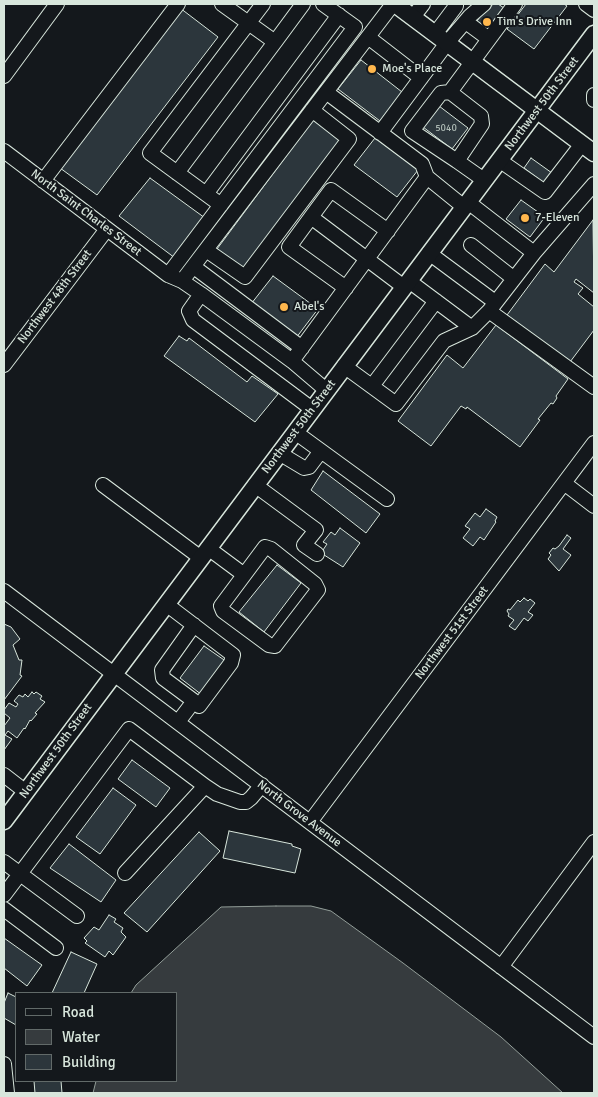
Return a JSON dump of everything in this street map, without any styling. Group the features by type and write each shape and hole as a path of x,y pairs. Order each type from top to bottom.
{"main road":[{"path":"394,4 591,151"},
{"name":"Northwest 50th Street","path":"4,821 594,35"}],"street":[{"path":"4,76 57,4"},
{"path":"43,181 178,4"},
{"path":"222,4 275,42"},
{"path":"220,205 150,153 264,4"},
{"path":"177,173 303,4"},
{"path":"168,274 355,27 323,4"},
{"path":"182,281 394,4"},
{"path":"413,17 423,4"},
{"path":"441,38 468,19 484,4"},
{"path":"450,92 515,4"},
{"path":"586,4 594,10"},
{"path":"380,133 421,78 441,38 454,5 488,39"},
{"path":"206,194 339,15"},
{"path":"368,37 421,78"},
{"path":"326,92 422,164 427,177 534,253"},
{"path":"457,161 482,124 481,116 450,92 441,93 412,131 484,180"},
{"path":"594,95 594,100"},
{"path":"206,250 245,277 349,139 312,110"},
{"name":"North Saint Charles Street","path":"4,151 168,274 201,294 292,361 326,390"},
{"path":"500,160 545,192 591,151"},
{"path":"292,361 427,177"},
{"path":"346,288 289,247 311,217 331,190 388,231"},
{"path":"344,366 396,404 444,341 472,328 492,307 534,253 592,192"},
{"path":"311,217 367,259 436,301 472,328"},
{"name":"Northwest 48th Street","path":"4,365 107,229"},
{"path":"471,245 514,278"},
{"path":"429,253 492,307 594,387"},
{"path":"194,267 302,348"},
{"path":"201,294 188,311 193,320 312,409"},
{"path":"372,386 436,301"},
{"path":"295,432 387,499"},
{"name":"Northwest 51st Street","path":"310,822 594,443"},
{"path":"279,453 304,468 309,467 321,451"},
{"path":"564,484 594,506"},
{"path":"103,485 204,553 243,574"},
{"path":"256,485 316,530 304,545 316,554"},
{"path":"265,547 271,549 315,584 318,590 275,646 269,645 222,608 222,603 243,574 265,547"},
{"name":"North Grove Avenue","path":"4,591 594,1036"},
{"path":"166,604 233,654 231,664 199,706 163,678 162,670 194,625"},
{"path":"178,722 194,702"},
{"path":"4,895 129,729 217,794 240,802 246,802 262,785"},
{"path":"5,778 26,792"},
{"path":"125,873 205,786"},
{"path":"501,966 594,842"},
{"path":"4,862 77,916"},
{"path":"4,909 56,948"},
{"path":"4,1064 7,1093"}],"water":[{"path":"311,906 331,911 501,1037 563,1093 93,1093 96,1082 178,1082 178,992 132,992 136,985 221,907"}],"building":[{"name":"Tim's Drive Inn","path":"493,4 498,4 504,8 487,35 474,25 486,9 488,10"},
{"path":"526,4 564,4 567,6 534,49 507,29"},
{"path":"180,8 218,37 97,195 60,168"},
{"path":"361,60 402,92 380,121 338,89"},
{"path":"439,106 468,128 452,149 423,127"},
{"path":"313,120 342,142 247,271 217,249"},
{"path":"375,138 418,170 397,197 354,165"},
{"path":"531,158 552,173 544,183 524,168"},
{"path":"150,178 205,218 175,258 119,216"},
{"name":"7-Eleven","path":"521,200 545,217 530,237 506,219"},
{"path":"593,220 594,293 576,279 574,282 583,288 578,294 594,307 594,330 570,362 507,315 545,264 554,272"},
{"name":"Abel's","path":"273,276 318,309 296,338 251,304"},
{"path":"496,325 568,379 556,396 557,398 553,404 551,403 538,419 540,420 520,447 467,407 466,409 461,406 431,446 398,421 447,355 463,368"},
{"path":"179,336 187,341 189,338 247,382 252,376 278,394 255,422 164,356"},
{"path":"323,471 380,514 366,533 311,490"},
{"path":"486,509 497,517 496,522 484,540 480,537 473,546 463,538 470,529 465,526 475,513 480,517"},
{"path":"340,528 360,543 343,567 321,553 327,544 323,542 331,532 335,535"},
{"path":"567,535 571,538 563,549 571,555 559,571 548,559 551,555 549,553 553,548 555,549 559,546"},
{"path":"277,565 301,583 264,632 239,612"},
{"path":"524,598 528,601 530,599 535,603 528,612 533,615 528,621 524,618 515,630 509,626 514,620 508,616 507,611 518,600 520,602"},
{"path":"4,624 11,627 20,639 13,645 19,660 22,660 20,675 22,676 4,700"},
{"path":"204,646 227,662 202,695 180,678"},
{"path":"32,692 42,696 40,699 45,702 17,738 8,731 5,735 12,739 4,750 4,726 10,718 4,713 4,710 9,703 16,707 18,704 14,701 19,695 23,697 25,694 28,697"},
{"path":"132,760 170,788 156,807 118,779"},
{"path":"113,788 136,805 100,854 76,837"},
{"path":"229,831 292,844 292,846 301,849 295,873 223,858"},
{"path":"199,832 220,851 147,932 124,913"},
{"path":"69,844 116,880 101,902 50,868"},
{"path":"109,915 116,919 114,922 123,928 121,932 126,937 113,955 109,951 105,957 85,943 87,941 84,938 94,927 99,930"},
{"path":"4,938 42,965 27,986 4,968"},
{"path":"71,952 97,964 84,992 52,992"},
{"path":"8,993 15,996 15,1024 4,1018 4,1003"},
{"path":"34,1082 61,1082 62,1093 35,1093"}],"place":[{"name":"Tim's Drive Inn","path":"487,22"},
{"name":"Moe's Place","path":"372,69"},
{"name":"7-Eleven","path":"525,218"},
{"name":"Abel's","path":"284,307"}]}
